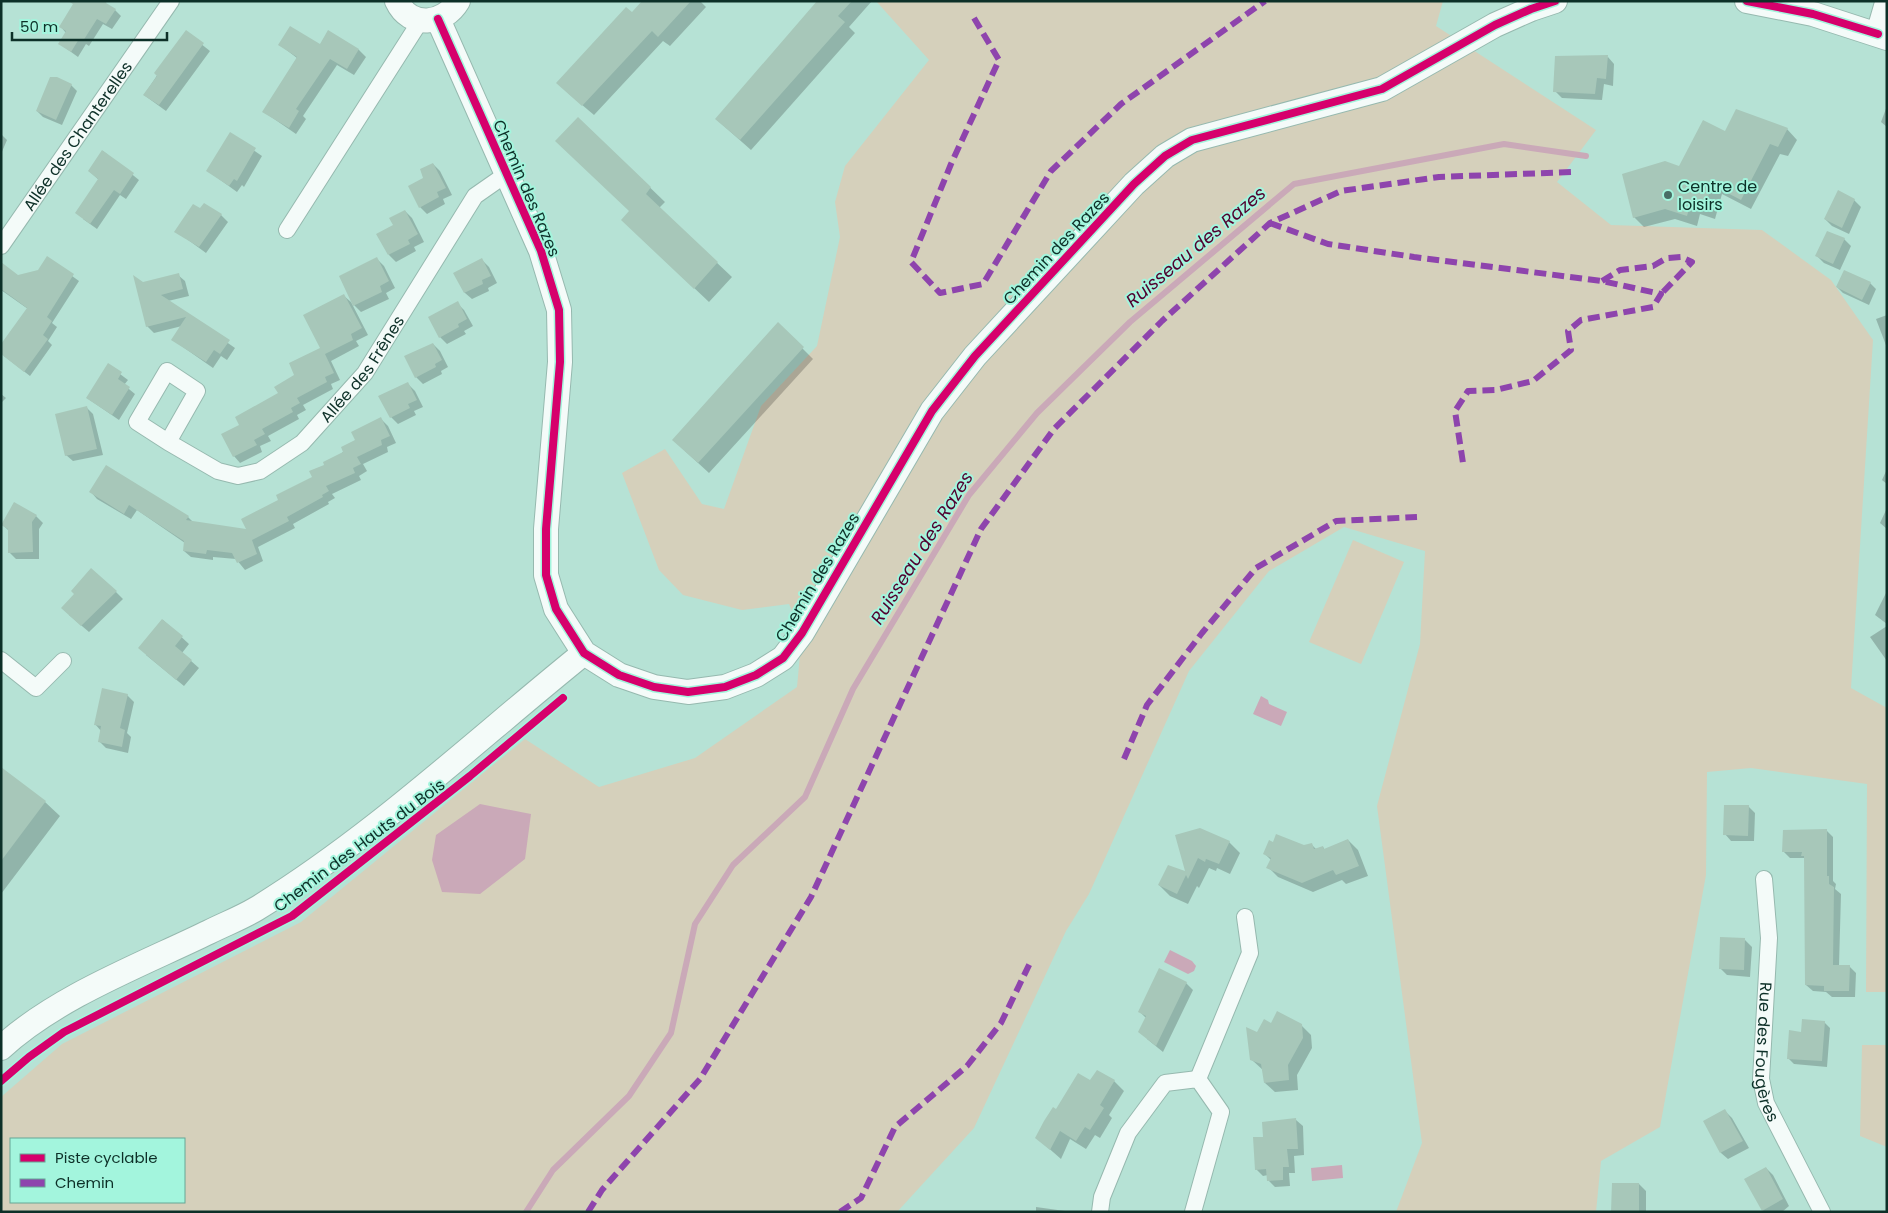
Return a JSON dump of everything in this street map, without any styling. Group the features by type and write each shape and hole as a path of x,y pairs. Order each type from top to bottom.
{"street":[{"name":"Allée des Chanterelles","path":"1,246 171,1"},
{"path":"397,1 404,12 429,20 450,13 458,1"},
{"name":"Chemin des Razes","path":"429,20 508,173 540,251 559,310 560,362 546,529 546,575 556,609 584,653 619,675 654,687 688,692 725,687 756,675 783,658 802,633 932,411 980,350 1134,184 1165,156 1192,140 1382,89 1496,25 1531,9 1555,1"},
{"path":"1748,1 1813,14 1882,36 1887,3"},
{"path":"287,230 429,20"},
{"name":"Allée des Frênes","path":"168,442 218,471 238,476 260,471 302,443 365,373 475,196 508,173"},
{"name":"Chemin des Hauts du Bois","path":"1,1048 39,1019 70,1000 254,910 304,879 458,759 584,653"},
{"path":"1,660 36,688 63,661"},
{"name":"Rue des Fougères","path":"1764,879 1769,938 1761,1078 1766,1103 1822,1212"},
{"path":"1198,1079 1250,953 1245,917"},
{"path":"1100,1212 1102,1197 1128,1133 1165,1083 1198,1079"},
{"path":"1193,1212 1221,1112 1198,1079"}],"shaded area":[{"path":"876,1 1443,1 1436,26 1596,130 1557,182 1611,225 1762,230 1831,280 1873,340 1851,688 1887,708 1887,992 1866,992 1867,784 1751,768 1707,772 1706,875 1660,1127 1601,1161 1596,1212 1396,1212 1422,1143 1377,806 1420,644 1425,551 1344,527 1269,571 1189,671 1089,894 1066,931 974,1128 897,1212 1,1212 1,1097 62,1044 301,922 525,739 599,787 695,758 797,687 802,633 789,604 742,610 683,595 659,570 622,473 665,449 702,504 724,509 761,406 817,346 840,237 835,202 845,166 929,60"},
{"path":"1353,540 1404,562 1361,664 1309,642"},
{"path":"1261,696 1268,700 1269,704 1287,712 1281,726 1253,714"},
{"path":"480,804 531,814 525,859 480,894 442,892 432,860 436,835"},
{"path":"1170,950 1192,961 1196,966 1194,971 1188,974 1164,962"},
{"path":"1862,1045 1887,1045 1887,1147 1860,1136"},
{"path":"1342,1165 1343,1178 1312,1181 1311,1168"}],"building":[{"path":"68,1 107,1 106,3 116,9 106,24 97,19 83,41 79,39 71,52 58,44 66,31 59,27 73,4"},
{"path":"642,1 691,1 658,37 652,31 582,106 556,83 626,7 632,12"},
{"path":"817,1 852,1 838,16 845,22 740,140 715,119"},
{"path":"290,26 320,44 328,30 359,49 347,69 330,59 296,109 299,111 289,128 262,112 297,57 278,45"},
{"path":"186,30 204,43 159,105 143,95 157,76 154,73"},
{"path":"1608,55 1606,79 1597,78 1595,94 1553,92 1555,56"},
{"path":"50,77 57,77 72,84 56,120 36,111"},
{"path":"1736,109 1788,128 1778,147 1770,144 1741,200 1712,185 1704,209 1690,205 1687,216 1665,209 1633,218 1622,174 1665,161 1679,166 1703,120 1725,131"},
{"path":"578,117 651,187 646,194 718,262 694,289 621,220 629,211 555,141"},
{"path":"230,132 256,148 237,181 234,179 229,186 206,171"},
{"path":"102,150 134,173 120,194 114,190 90,224 75,213 98,179 88,171"},
{"path":"433,163 446,188 437,192 439,197 419,208 408,186 423,178 420,169"},
{"path":"1838,190 1855,199 1842,228 1824,219"},
{"path":"204,203 222,214 199,247 174,232 193,204 200,208"},
{"path":"405,210 418,234 408,240 410,244 388,255 376,234 393,225 389,218"},
{"path":"1827,231 1845,238 1833,264 1815,256"},
{"path":"47,256 74,274 47,317 52,321 43,335 48,339 24,372 1,354 1,344 27,308 1,289 1,262 18,275 38,270"},
{"path":"377,257 389,281 380,286 382,292 353,306 339,276"},
{"path":"482,258 491,276 482,280 483,284 464,293 453,273"},
{"path":"1844,270 1871,282 1862,300 1836,287"},
{"path":"179,273 183,289 161,295 230,340 220,354 214,350 206,362 171,340 186,317 146,327 133,275 143,282"},
{"path":"344,294 362,328 351,334 353,340 325,354 334,373 325,377 327,382 297,398 300,403 291,408 293,412 262,429 265,434 254,440 257,445 233,457 221,434 239,425 235,417 278,393 274,387 294,375 289,363 320,348 303,315"},
{"path":"458,301 467,319 458,324 459,327 439,338 428,317"},
{"path":"778,322 804,347 698,463 672,440"},
{"path":"433,343 442,360 435,364 436,367 415,378 404,356"},
{"path":"108,363 122,372 118,379 130,387 112,415 86,398"},
{"path":"408,382 417,400 408,404 410,408 390,418 378,396"},
{"path":"87,406 97,449 65,456 55,414"},
{"path":"381,417 390,436 381,440 382,445 357,457 361,464 353,468 355,473 326,486 329,491 322,495 323,497 287,517 289,521 252,540 257,554 237,563 232,553 207,550 206,554 183,551 184,541 129,505 124,514 89,492 106,465 189,516 186,520 246,529 241,519 278,500 276,495 312,477 309,471 324,465 323,462 343,452 341,447 355,440 351,432"},
{"path":"14,502 37,515 32,522 33,552 8,553 8,529 1,525"},
{"path":"91,568 117,591 81,626 61,608 74,594 71,591"},
{"path":"162,619 183,636 175,646 192,660 176,680 138,648"},
{"path":"102,688 128,694 120,728 125,730 122,747 98,742 101,726 94,725"},
{"path":"1,767 46,801 1,861"},
{"path":"1724,805 1749,805 1748,836 1723,835"},
{"path":"1200,828 1230,841 1219,864 1206,859 1205,862 1198,858 1188,879 1186,875 1177,894 1158,885 1168,865 1185,871 1175,835"},
{"path":"1827,829 1827,876 1829,876 1829,884 1834,887 1833,965 1850,965 1849,991 1824,991 1824,986 1805,985 1804,856 1801,856 1802,852 1782,852 1783,830"},
{"path":"1276,834 1304,845 1312,843 1314,849 1323,846 1324,849 1348,839 1359,866 1336,875 1333,870 1302,883 1266,868 1271,858 1263,854 1269,840 1273,842"},
{"path":"1720,937 1745,938 1744,970 1719,969"},
{"path":"1159,968 1187,982 1156,1046 1138,1032 1146,1016 1138,1012"},
{"path":"1277,1011 1302,1024 1303,1038 1288,1065 1289,1080 1264,1083 1261,1064 1250,1060 1246,1027 1257,1032 1264,1019 1271,1023"},
{"path":"1802,1019 1825,1021 1822,1061 1787,1059 1789,1030 1801,1032"},
{"path":"1097,1070 1115,1080 1100,1105 1104,1108 1090,1130 1085,1127 1076,1141 1060,1131 1050,1150 1035,1138 1044,1121 1053,1107 1056,1109 1078,1073 1090,1080"},
{"path":"1725,1109 1743,1141 1720,1153 1703,1121"},
{"path":"1296,1118 1298,1149 1287,1149 1289,1167 1283,1167 1283,1180 1267,1181 1266,1169 1255,1170 1253,1137 1263,1137 1262,1122"},
{"path":"1766,1167 1783,1199 1762,1211 1744,1179"},
{"path":"1612,1183 1639,1183 1639,1212 1611,1212"}],"waterway":[{"name":"Ruisseau des Razes","path":"526,1212 553,1170 629,1096 671,1033 695,924 733,865 805,797 853,689 969,495 1037,413 1130,322 1294,184 1504,144 1586,156"}],"marked path":[{"path":"974,18 999,60 951,164 911,262 940,293 983,284 1051,171 1121,104 1265,1"},
{"path":"588,1212 602,1190 700,1079 811,897 981,529 1054,429 1162,321 1270,223 1341,191 1439,177 1572,172"},
{"path":"1270,223 1328,244 1602,281 1661,294 1653,307 1581,320 1568,331 1571,350 1533,381 1496,390 1468,391 1455,411 1463,463"},
{"path":"1602,281 1620,270 1653,266 1667,258 1681,257 1692,262 1661,294"},
{"path":"1124,759 1147,705 1202,633 1256,568 1336,521 1417,517"},
{"path":"840,1212 861,1198 895,1127 967,1066 1001,1023 1030,963"}],"cycle path":[{"path":"438,19 541,251 559,310 560,362 546,529 546,575 556,609 584,653 619,675 654,687 688,692 725,687 756,675 783,658 802,633 932,411 975,356 1134,184 1165,156 1192,140 1382,89 1495,25 1555,1"},
{"path":"1747,1 1813,14 1878,34"},
{"path":"1,1081 29,1057 64,1032 292,916 470,776 563,698"}],"place":[{"name":"Centre de loisirs","path":"1668,195"}]}
